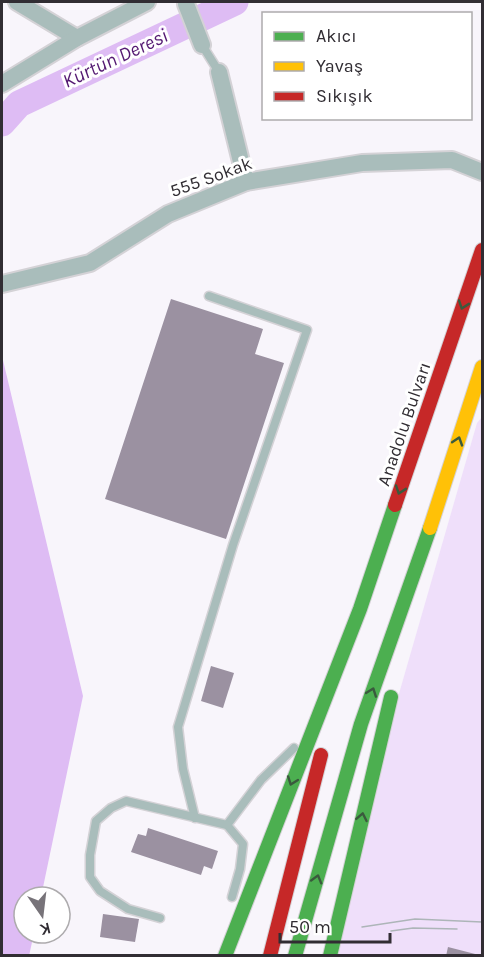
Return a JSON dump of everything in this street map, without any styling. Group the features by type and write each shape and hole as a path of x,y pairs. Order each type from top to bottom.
{"highway":[{"name":"Anadolu Bulvarı","path":"360,609 483,250"},
{"path":"295,956 361,724 414,576 483,367"},
{"path":"406,633 414,576"},
{"path":"270,956 360,609"},
{"path":"225,956 360,609"},
{"path":"330,956 393,689"}],"street":[{"path":"17,2 77,38"},
{"path":"2,84 77,38 147,2"},
{"path":"186,3 202,45"},
{"path":"219,72 246,182"},
{"name":"555 Sokak","path":"2,284 90,263 168,214 246,182 362,163 452,160 483,172"}],"lane":[{"path":"202,45 219,72"},
{"path":"195,818 183,770 178,727 233,545 307,330 209,296"},
{"path":"227,825 261,780 311,731"},
{"path":"160,918 128,909 100,891 90,877 90,855 96,821 111,808 126,801 227,825 243,844 240,869 231,903"},
{"path":"219,956 221,937"}],"shaded area":[{"path":"2,356 83,696 44,885 12,885 12,945 31,945 29,956 2,955"},
{"path":"482,417 482,955 334,956 360,829 477,423"}],"building":[{"path":"171,299 263,329 255,354 284,363 226,539 105,499"},
{"path":"211,666 234,673 223,708 201,701"},
{"path":"148,828 218,851 212,869 204,866 201,875 131,852 138,834 146,836"},
{"path":"103,914 139,919 135,942 100,937"},
{"path":"448,947 479,955 446,956"}],"waterway":[{"name":"Kürtün Deresi","path":"2,123 19,104 235,2"}],"tram line":[{"path":"362,927 415,919 482,922"},
{"path":"391,931 413,928 457,929"}],"traffic: fast":[{"path":"225,956 360,609 395,505"},
{"path":"295,956 361,724 430,528"},
{"path":"330,956 391,697"}],"traffic: slow":[{"path":"430,528 482,367"}],"traffic: jam":[{"path":"395,505 482,250"},
{"path":"270,956 321,755"}]}
